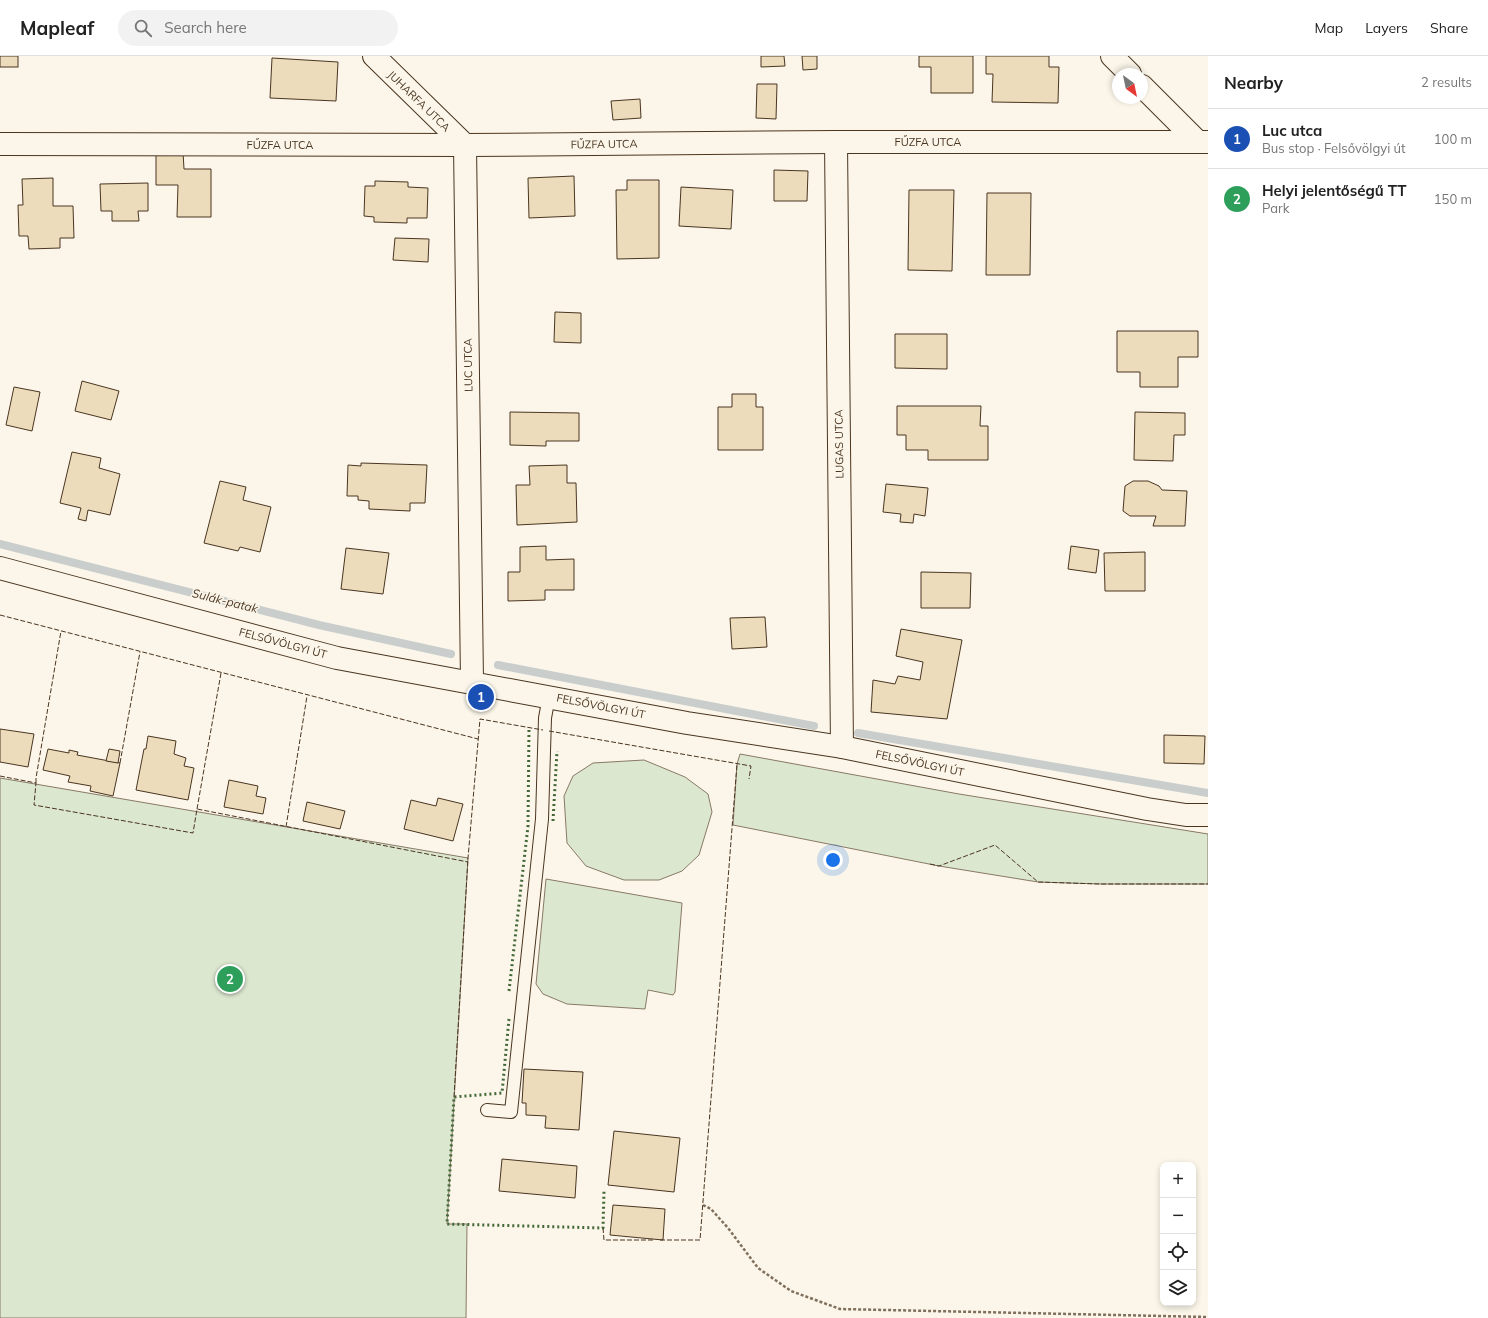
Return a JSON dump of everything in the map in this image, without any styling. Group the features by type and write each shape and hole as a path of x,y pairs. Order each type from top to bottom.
{"street":[{"name":"JUHARFA UTCA","path":"374,56 465,145"},
{"path":"1112,56 1124,68"},
{"path":"1148,92 1203,142"},
{"name":"FŰZFA UTCA","path":"0,144 465,145 836,142 1203,142"},
{"name":"LUGAS UTCA","path":"836,142 842,747"},
{"name":"LUC UTCA","path":"465,145 472,682"},
{"name":"FELSŐVÖLGYI ÚT","path":"0,568 337,658 549,696 687,723 842,747 1147,809 1186,815 1208,815"}],"lane":[{"path":"487,1110 512,1112 542,819 546,718 549,696"}],"path":[{"path":"703,1205 711,1209 728,1228 758,1268 791,1291 840,1309 1208,1317"}],"green space":[{"path":"740,754 959,794 1208,834 1208,884 1100,884 1038,882 939,866 733,825 737,764"},
{"path":"644,760 685,777 708,794 712,812 699,855 682,871 659,880 624,880 586,866 567,843 564,796 573,776 593,763"},
{"path":"0,778 468,858 447,1224 467,1224 466,1318 0,1318"},
{"path":"546,879 682,903 675,992 673,995 648,990 645,1009 567,1004 543,994 536,984"}],"building":[{"path":"0,56 18,56 18,67 0,67"},
{"path":"761,56 784,56 785,66 761,67"},
{"path":"802,56 817,56 817,69 803,70"},
{"path":"919,56 973,56 973,93 931,93 931,67 919,67"},
{"path":"986,56 1049,56 1049,67 1059,67 1058,103 992,102 993,74 986,74"},
{"path":"272,58 338,62 336,101 270,98"},
{"path":"757,84 777,84 776,119 756,118"},
{"path":"640,99 641,118 613,120 611,101"},
{"path":"156,152 183,152 184,169 211,169 211,217 177,217 178,185 156,185"},
{"path":"774,170 808,171 807,201 774,201"},
{"path":"574,176 575,216 529,218 528,178"},
{"path":"53,178 53,206 73,206 74,238 60,238 60,248 29,249 28,236 19,236 18,205 23,205 22,179"},
{"path":"627,180 659,180 659,258 617,259 616,190 627,190"},
{"path":"375,181 408,182 408,187 428,188 427,218 407,218 407,223 374,222 374,217 364,216 365,186 375,186"},
{"path":"148,183 148,211 138,211 139,221 112,221 112,211 101,211 100,184"},
{"path":"681,187 733,190 731,229 679,226"},
{"path":"909,190 954,190 952,271 908,270"},
{"path":"987,193 1031,193 1030,275 986,275"},
{"path":"395,238 429,239 428,262 393,260"},
{"path":"555,312 581,313 581,343 554,342"},
{"path":"1117,331 1198,331 1198,357 1178,357 1178,387 1140,387 1140,372 1117,372"},
{"path":"895,334 947,334 947,369 895,368"},
{"path":"82,381 119,391 111,420 75,411"},
{"path":"14,387 40,392 32,431 6,425"},
{"path":"732,394 756,394 756,407 763,407 763,450 718,450 718,407 732,407"},
{"path":"897,406 981,406 980,426 988,426 988,460 928,460 928,450 906,450 906,435 897,435"},
{"path":"510,412 579,413 579,441 546,441 546,446 510,445"},
{"path":"1135,412 1185,413 1185,435 1174,435 1173,461 1134,460"},
{"path":"72,452 101,458 99,468 120,474 110,515 88,510 86,521 78,519 81,508 60,503"},
{"path":"361,463 427,465 425,503 410,503 410,511 369,509 369,501 358,500 358,496 347,496 348,465 361,466"},
{"path":"567,465 567,483 576,483 577,522 517,525 516,485 530,485 529,466"},
{"path":"220,481 246,487 243,500 271,507 260,552 240,547 238,551 204,543"},
{"path":"1133,481 1148,481 1159,486 1162,490 1187,491 1185,526 1153,526 1156,516 1130,516 1123,511 1125,486"},
{"path":"886,484 928,488 925,516 914,514 913,523 900,522 901,514 883,512"},
{"path":"546,546 546,560 574,559 574,590 545,590 545,600 508,601 508,572 520,572 520,547"},
{"path":"1071,546 1099,550 1096,573 1068,569"},
{"path":"346,548 389,553 383,594 341,589"},
{"path":"1145,552 1145,591 1105,591 1104,553"},
{"path":"921,572 971,573 970,608 921,608"},
{"path":"765,617 767,647 732,649 730,618"},
{"path":"901,629 962,640 947,719 871,712 873,680 895,684 898,676 920,680 923,662 896,656"},
{"path":"0,729 34,734 28,767 0,762"},
{"path":"1164,735 1205,736 1204,764 1164,763"},
{"path":"148,736 176,741 174,754 186,758 184,766 194,768 188,800 136,790"},
{"path":"48,749 69,753 69,750 78,752 77,755 120,763 113,796 90,791 91,786 68,782 70,776 43,770"},
{"path":"109,749 120,751 118,763 106,761"},
{"path":"229,780 258,786 256,796 266,798 263,814 224,807"},
{"path":"438,798 463,804 453,841 404,829 411,800 436,806"},
{"path":"307,802 345,811 340,829 303,821"},
{"path":"524,1069 583,1072 579,1130 545,1128 546,1116 526,1115 526,1103 522,1103"},
{"path":"614,1131 680,1138 674,1192 608,1185"},
{"path":"502,1159 577,1166 575,1198 499,1191"},
{"path":"613,1205 665,1209 663,1240 610,1235"}],"waterway":[{"name":"Sulák-patak","path":"0,544 319,625 451,654"},
{"path":"498,665 814,726"},
{"path":"858,733 1208,793"}],"hedge":[{"path":"509,991 528,826 529,728"},
{"path":"553,821 557,751"},
{"path":"509,1019 502,1093 454,1097 447,1224 603,1228 604,1191"}],"fence":[{"path":"0,615 478,739"},
{"path":"36,783 61,631"},
{"path":"120,763 140,652"},
{"path":"197,809 221,673"},
{"path":"286,827 307,696"},
{"path":"454,1097 468,858 480,719 543,730"},
{"path":"549,731 751,766 749,779"},
{"path":"660,1240 700,1240 737,764"},
{"path":"0,776 36,783 34,805 193,833 197,809 468,862"},
{"path":"930,864 939,866 995,845 1038,882 1100,884 1208,884"},
{"path":"603,1228 604,1240 654,1240"}],"place":[{"name":"Luc utca","path":"481,697"},
{"name":"Helyi jelentőségű TT","path":"230,979"}]}
